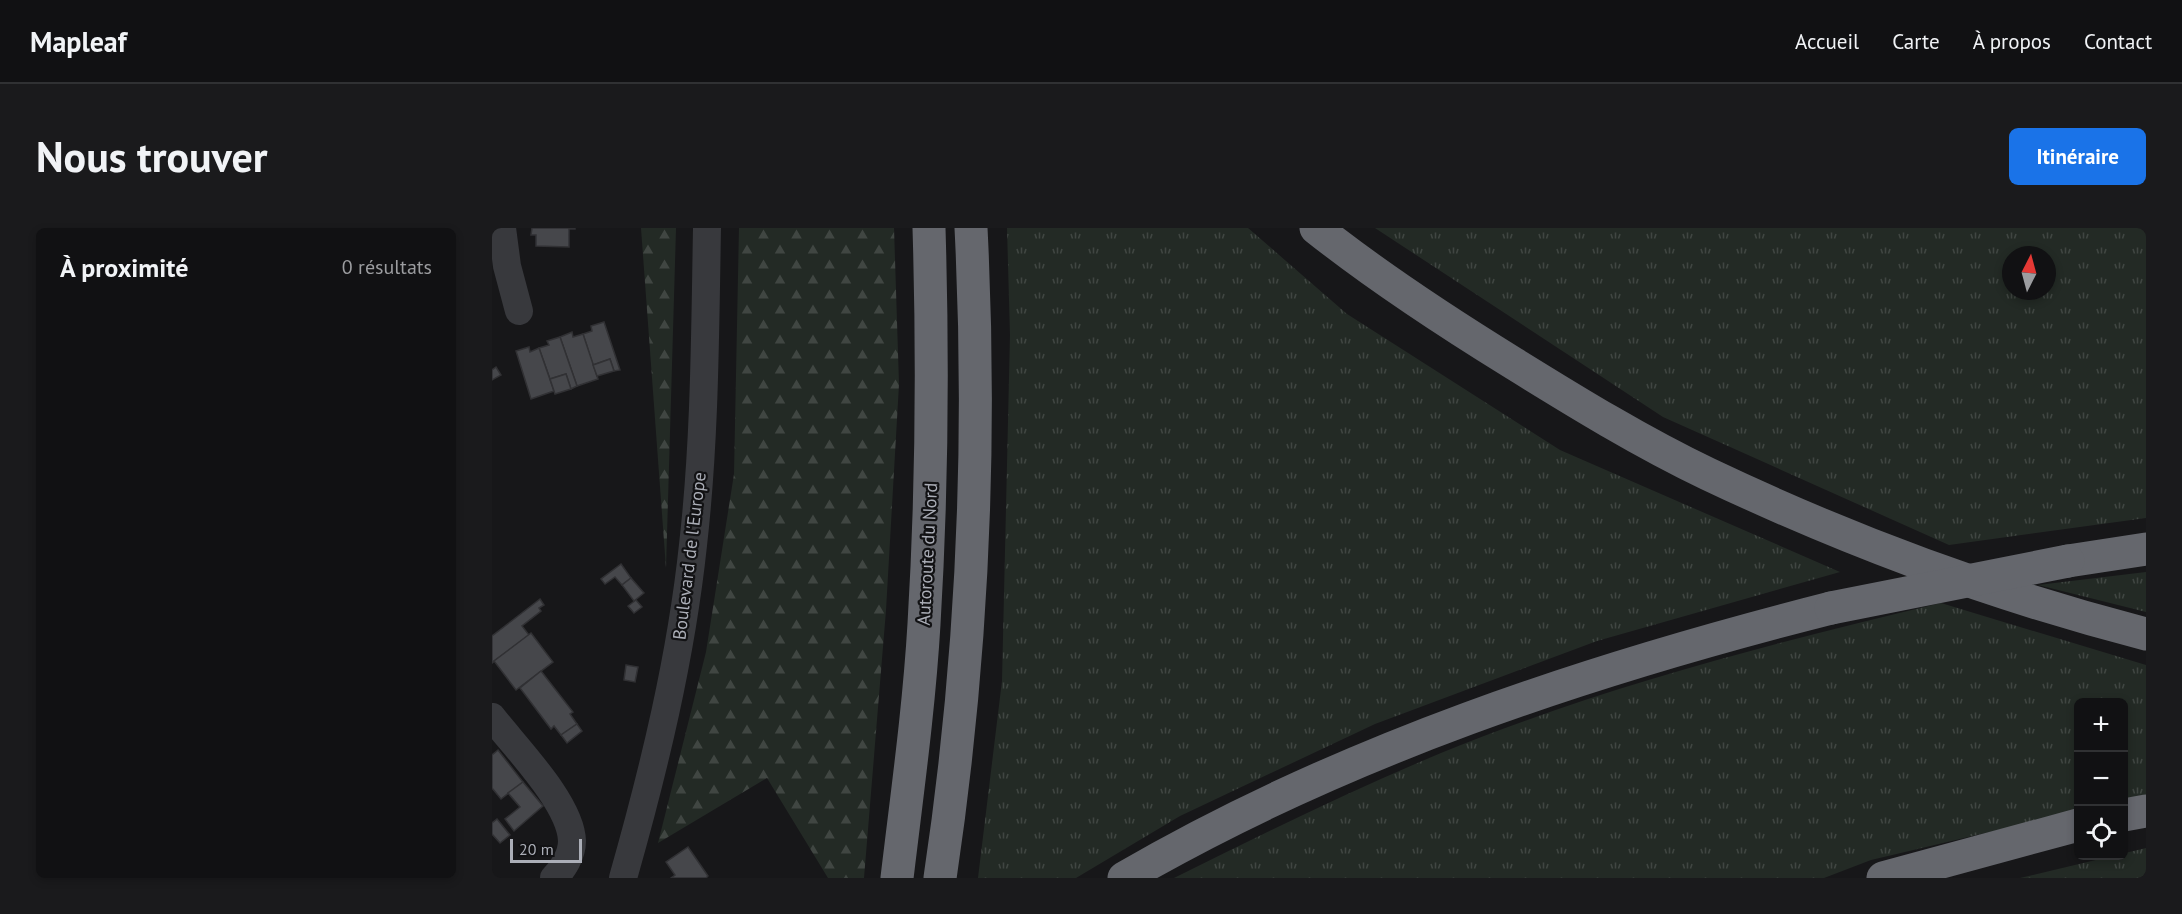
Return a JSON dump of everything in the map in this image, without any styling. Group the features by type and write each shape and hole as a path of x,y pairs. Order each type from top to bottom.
{"highway":[{"name":"Autoroute du Nord","path":"897,878 920,676 929,531 932,435 929,228"},
{"path":"940,878 958,718 969,579 974,435 971,228"},
{"path":"1316,228 1363,264 1489,348 1626,430 1706,474 1855,539 1935,570 2038,605 2146,634"},
{"path":"1125,878 1217,827 1268,804 1474,717 1633,663 1831,608 2068,561 2146,549"},
{"path":"2128,814 2146,811"},
{"path":"1883,878 2074,826"}],"street":[{"path":"502,228 507,266 519,311"},
{"name":"Boulevard de l'Europe","path":"623,878 660,738 692,555 703,408 707,228"},
{"path":"492,717 546,787 565,816 572,842 571,852 554,878"}],"green space":[{"path":"641,228 676,228 666,568"},
{"path":"739,228 894,228 899,384 886,610 864,878 828,878 767,778 658,843 706,652 734,474"},
{"path":"1007,228 1248,228 1347,314 1560,450 1840,572 1597,641 1375,724 1180,816 1076,878 978,878 1002,681 1010,335"},
{"path":"1375,228 2146,228 2146,518 1949,545 1663,417"},
{"path":"2146,572 2146,612 2038,585"},
{"path":"1941,603 2146,665 2146,795 2128,800 2128,698 2074,698 2074,812 1871,860 1824,878 1174,878 1373,782 1502,729 1563,707 1688,668"},
{"path":"2146,848 2146,878 2020,878 2096,860 2128,860 2128,852"}],"building":[{"path":"532,228 575,229 569,229 569,247 536,246 536,235 531,235"},
{"path":"604,322 620,370 614,371 610,359 593,365 583,334 592,331 591,326"},
{"path":"572,332 573,337 583,334 598,379 577,386 560,337"},
{"path":"560,337 577,386 571,389 566,374 550,379 539,348 549,345 547,341"},
{"path":"529,347 530,352 539,348 554,391 531,399 516,351"},
{"path":"610,359 614,371 597,376 593,365"},
{"path":"496,367 501,375 492,380 492,370"},
{"path":"566,374 571,389 555,394 550,379"},
{"path":"621,564 631,578 622,585 615,577 605,584 601,579"},
{"path":"631,578 644,593 634,601 622,585"},
{"path":"540,599 544,605 539,608 541,611 522,626 529,635 492,663 492,636"},
{"path":"636,600 642,607 634,613 628,606"},
{"path":"531,633 553,662 516,690 494,661"},
{"path":"626,665 638,667 635,682 624,680"},
{"path":"541,671 573,712 570,714 577,724 561,735 554,726 551,729 520,688"},
{"path":"577,724 582,731 567,743 561,735"},
{"path":"498,750 523,782 501,799 492,788 492,755"},
{"path":"523,782 543,806 514,831 505,819 520,807 508,793"},
{"path":"497,819 510,835 500,843 492,834 492,823"},
{"path":"688,847 708,876 706,878 671,878 675,875 666,862"}]}
